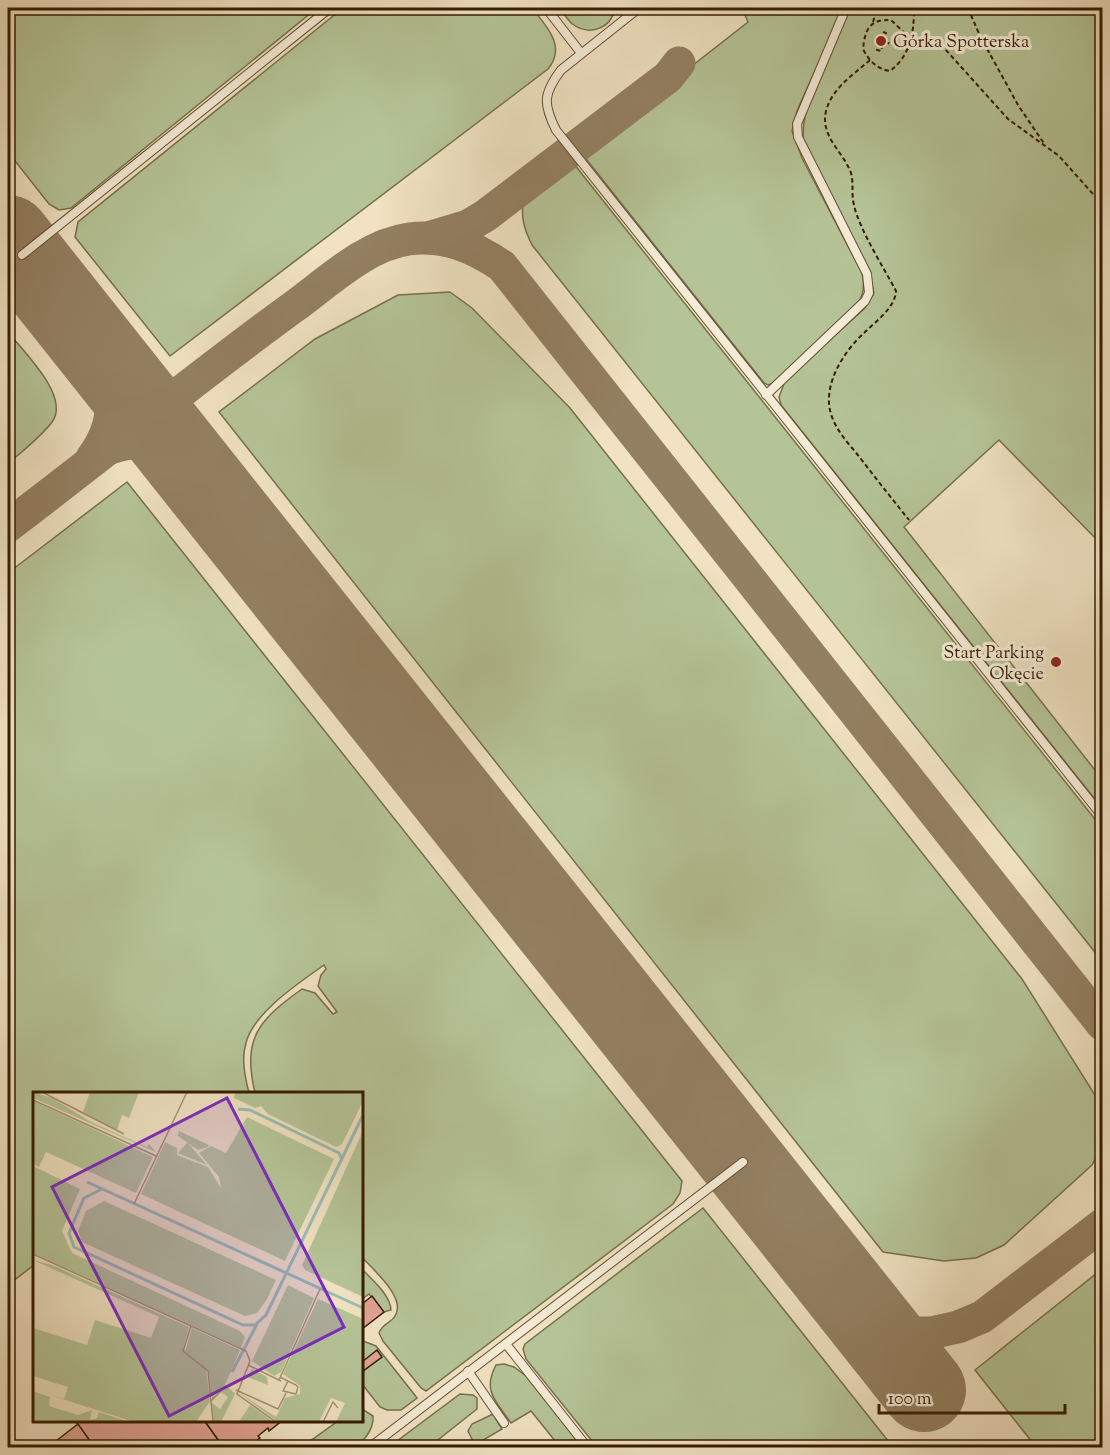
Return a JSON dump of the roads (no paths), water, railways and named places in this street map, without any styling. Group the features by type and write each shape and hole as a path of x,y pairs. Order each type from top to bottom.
{"lane":[{"path":"22,255 330,8"},
{"path":"546,8 581,53"},
{"path":"639,8 561,70 548,92 546,102 548,114 556,130 1102,816"},
{"path":"766,394 865,301 869,293 867,274 798,137 797,124 846,8"},
{"path":"369,1448 743,1162"},
{"path":"506,1344 588,1448"},
{"path":"468,1371 504,1423"}],"place":[{"name":"Górka Spotterska","path":"881,41"},
{"name":"Start Parking Okęcie","path":"1056,662"}]}
